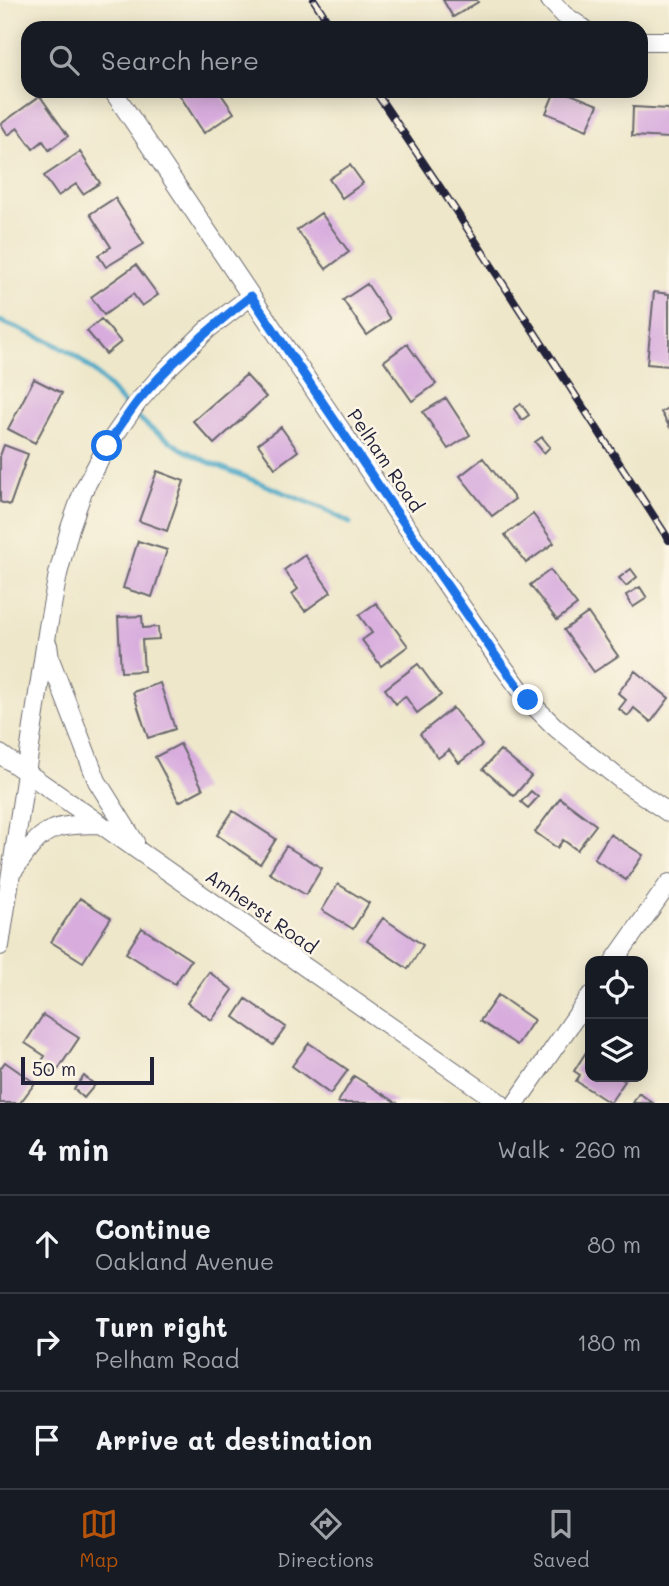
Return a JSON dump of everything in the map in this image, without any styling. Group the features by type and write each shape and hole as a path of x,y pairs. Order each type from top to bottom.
{"street":[{"path":"550,0 573,21"},
{"path":"648,41 669,41"},
{"name":"Pelham Road","path":"118,98 402,521 528,700 583,750 669,813"},
{"path":"0,946 46,637 58,574 83,491 107,446 136,403 208,330 251,296"},
{"path":"46,637 50,659 97,781 125,830 143,853"},
{"name":"Amherst Road","path":"0,754 500,1103"},
{"path":"10,875 40,836 52,828 100,824"},
{"path":"618,956 669,883"},
{"path":"516,1103 585,1003"}],"building":[{"path":"443,0 477,0 478,2 453,17"},
{"path":"37,98 41,98 68,136 49,150 43,141 33,149 18,128 8,135 1,124"},
{"path":"182,98 224,98 234,113 204,133"},
{"path":"552,98 580,98 598,105 587,130 546,113"},
{"path":"633,107 669,109 669,138 632,136"},
{"path":"80,152 100,183 83,194 76,184 58,196 44,176"},
{"path":"350,165 363,183 342,198 329,179"},
{"path":"115,198 144,244 106,267 98,255 111,247 90,214"},
{"path":"321,213 349,252 326,269 297,230"},
{"path":"136,265 158,295 142,306 133,294 104,315 91,297"},
{"path":"367,284 390,319 367,335 343,300"},
{"path":"654,292 669,294 669,366 647,364"},
{"path":"101,319 121,342 106,354 87,331"},
{"path":"407,344 436,384 412,401 384,361"},
{"path":"246,375 266,397 214,444 193,421"},
{"path":"34,379 62,393 35,443 8,429"},
{"path":"446,398 470,435 448,449 423,412"},
{"path":"521,404 529,415 522,420 514,409"},
{"path":"669,407 669,426 661,412"},
{"path":"281,427 298,451 275,468 258,444"},
{"path":"542,437 550,447 544,453 535,442"},
{"path":"4,445 28,454 10,505 0,502 0,456"},
{"path":"483,458 515,499 492,516 460,476"},
{"path":"157,471 184,481 167,531 139,521"},
{"path":"533,514 554,543 526,563 505,535"},
{"path":"138,541 167,550 152,597 123,588"},
{"path":"305,555 331,592 305,611 292,594 298,589 284,570"},
{"path":"631,569 637,577 626,586 619,578"},
{"path":"550,570 577,605 557,620 530,585"},
{"path":"640,587 647,598 633,607 626,595"},
{"path":"376,603 408,646 381,666 362,640 372,633 359,615"},
{"path":"588,613 618,656 594,672 564,630"},
{"path":"142,616 143,628 158,627 159,639 142,640 144,671 121,672 118,617"},
{"path":"418,664 441,695 417,713 405,696 396,704 385,689"},
{"path":"635,671 669,698 651,722 634,708 628,716 619,709 626,700 618,693"},
{"path":"160,683 175,729 148,738 133,692"},
{"path":"453,708 482,745 459,763 449,750 438,758 420,734"},
{"path":"180,744 203,789 179,802 155,757"},
{"path":"500,750 531,776 514,796 483,769"},
{"path":"531,791 538,797 528,808 521,802"},
{"path":"560,798 596,825 577,850 563,840 557,848 535,832"},
{"path":"233,811 276,839 260,864 217,835"},
{"path":"610,834 643,855 626,880 594,859"},
{"path":"286,846 322,868 306,895 269,873"},
{"path":"338,884 369,903 353,929 322,910"},
{"path":"80,898 111,918 83,962 51,942"},
{"path":"383,918 423,945 408,969 367,941"},
{"path":"142,928 191,960 175,984 126,953"},
{"path":"209,972 233,990 212,1020 187,1003"},
{"path":"498,995 534,1020 517,1045 480,1021"},
{"path":"246,999 286,1027 273,1045 234,1017"},
{"path":"43,1015 79,1038 55,1074 40,1064 45,1056 25,1043"},
{"path":"309,1043 348,1070 330,1094 292,1066"},
{"path":"585,1054 585,1082 624,1082 610,1103 576,1081 580,1075 574,1071"},
{"path":"5,1062 35,1083 20,1103 0,1103 0,1069"},
{"path":"84,1076 95,1085 84,1098 74,1089"},
{"path":"354,1076 397,1103 338,1102"},
{"path":"639,1093 653,1103 633,1103"}],"waterway":[{"path":"0,321 73,354 94,371 149,427 182,449 322,508 350,523"}],"railway":[{"path":"314,0 328,21"},
{"path":"380,98 669,540"}],"route":[{"path":"107,446 136,403 166,370 208,330 251,296 395,510 528,700"}]}
